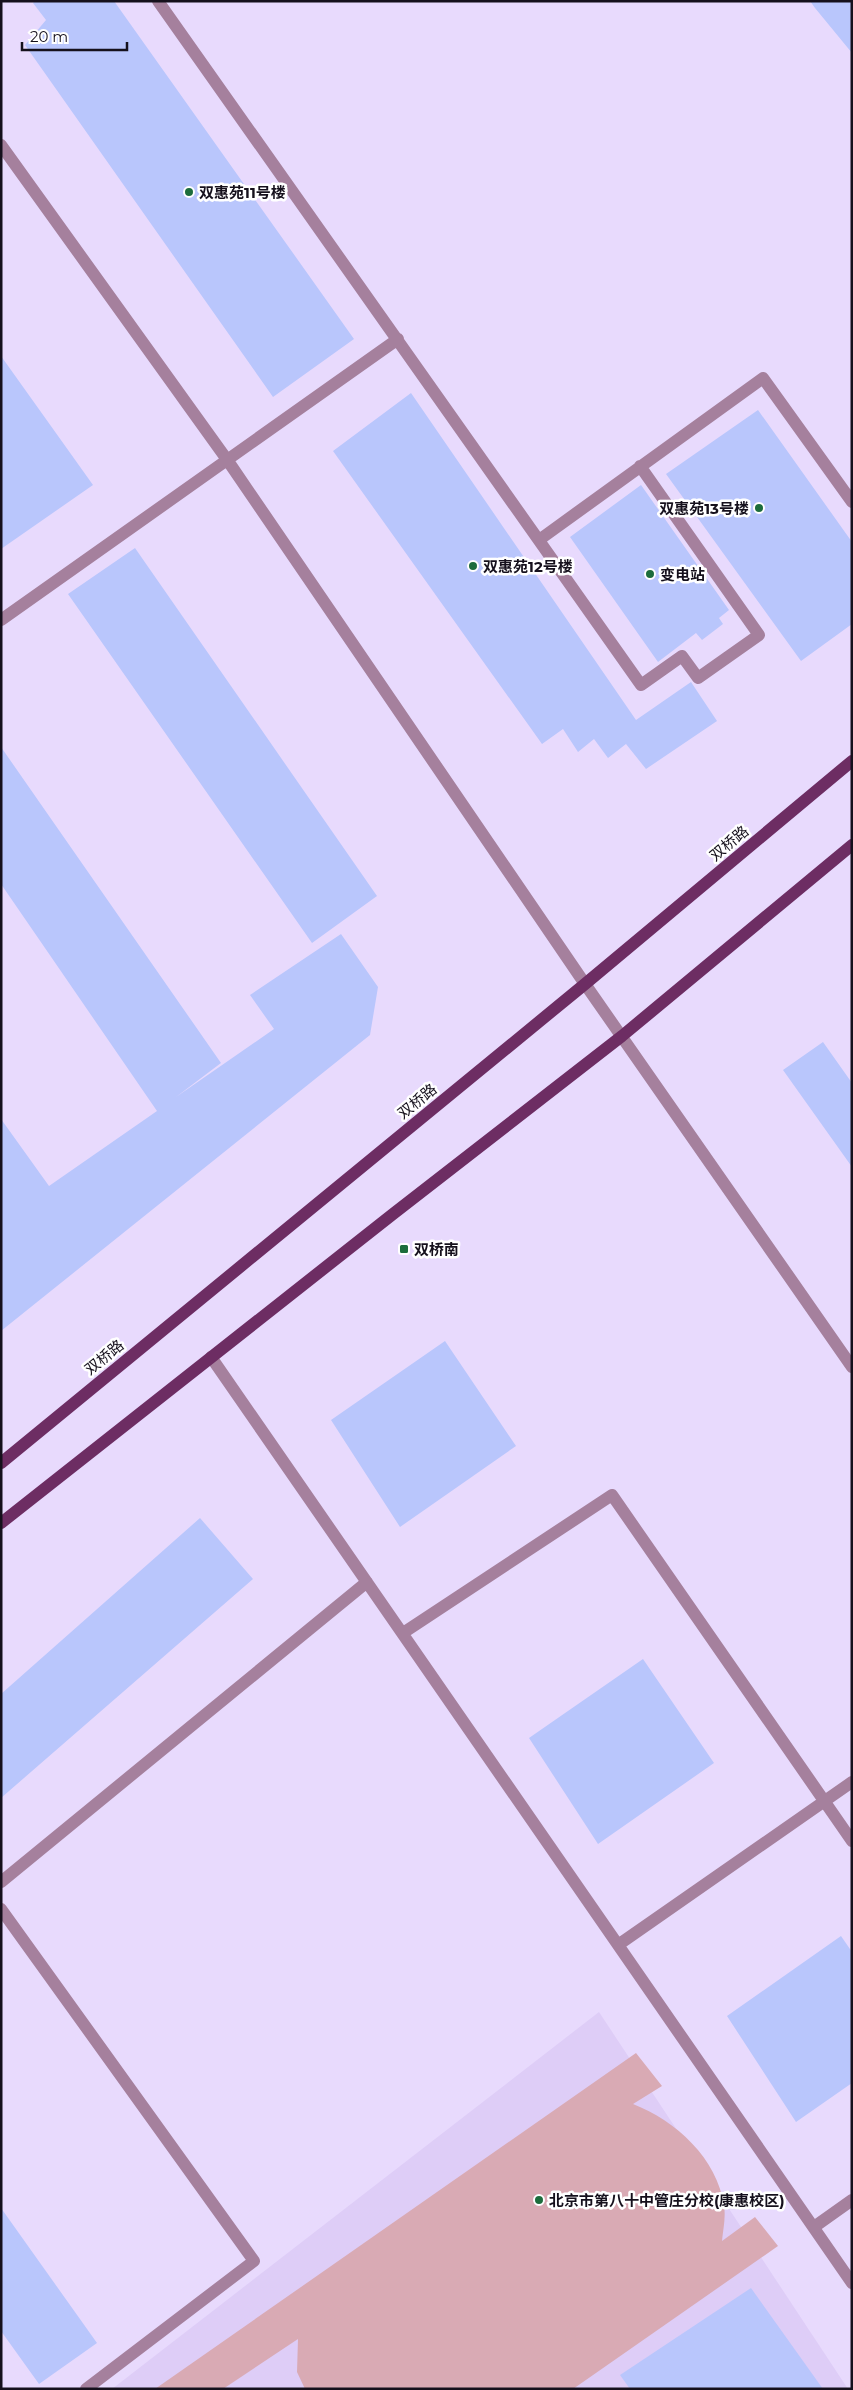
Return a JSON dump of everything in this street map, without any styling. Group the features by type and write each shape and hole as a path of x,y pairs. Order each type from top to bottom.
{"main road":[{"name":"双桥路","path":"1,1462 585,984 852,762"},
{"path":"1,1523 622,1036 852,845"}],"street":[{"path":"158,1 641,685 682,656 698,678 759,635 640,466"},
{"path":"1,144 228,461 585,984 852,1366"},
{"path":"1,620 398,339"},
{"path":"539,540 763,378 852,502"},
{"path":"211,1357 852,2283"},
{"path":"402,1633 612,1494 852,1841"},
{"path":"1,1882 367,1582"},
{"path":"618,1945 852,1782"},
{"path":"1,1909 254,2261 86,2389"},
{"path":"814,2227 852,2200"}],"shaded area":[{"name":"北京市第八十中管庄分校(康惠校区)","path":"599,2012 848,2389 112,2389"},
{"name":"北京市第八十中管庄分校(康惠校区)","path":"636,2053 662,2086 633,2104 649,2111 679,2131 692,2143 713,2172 724,2206 725,2219 722,2241 755,2217 778,2246 573,2389 305,2389 297,2372 298,2339 223,2389 155,2389"}],"building":[{"name":"双惠苑11号楼","path":"35,1 114,1 354,339 273,397 25,45 46,20 33,3"},
{"path":"810,1 852,1 852,53 815,8"},
{"path":"1,356 93,485 1,549"},
{"name":"双惠苑12号楼","path":"411,393 636,720 691,682 717,721 646,769 626,744 608,758 594,739 578,752 563,729 542,744 333,451"},
{"name":"双惠苑13号楼","path":"758,410 852,542 852,624 801,661 666,474"},
{"name":"变电站","path":"641,485 729,610 719,618 723,624 702,640 696,633 658,662 570,537"},
{"path":"135,548 377,896 312,943 68,594"},
{"path":"1,747 221,1063 176,1097 274,1029 250,995 341,934 378,987 370,1035 1,1331 1,1119 49,1186 157,1111 1,884"},
{"path":"823,1042 852,1083 852,1167 783,1070"},
{"path":"445,1341 516,1446 400,1527 331,1420"},
{"path":"200,1518 253,1579 1,1798 1,1694"},
{"path":"643,1659 714,1763 598,1844 529,1738"},
{"path":"841,1936 852,1952 852,2083 796,2122 727,2016"},
{"path":"1,2208 97,2343 39,2384 1,2331"},
{"path":"751,2288 823,2389 630,2389 620,2375"}],"place":[{"name":"双惠苑11号楼","path":"189,192"},
{"name":"双惠苑13号楼","path":"759,508"},
{"name":"双惠苑12号楼","path":"473,566"},
{"name":"变电站","path":"650,574"},
{"name":"双桥南","path":"404,1249"},
{"name":"北京市第八十中管庄分校(康惠校区)","path":"539,2200"}]}
